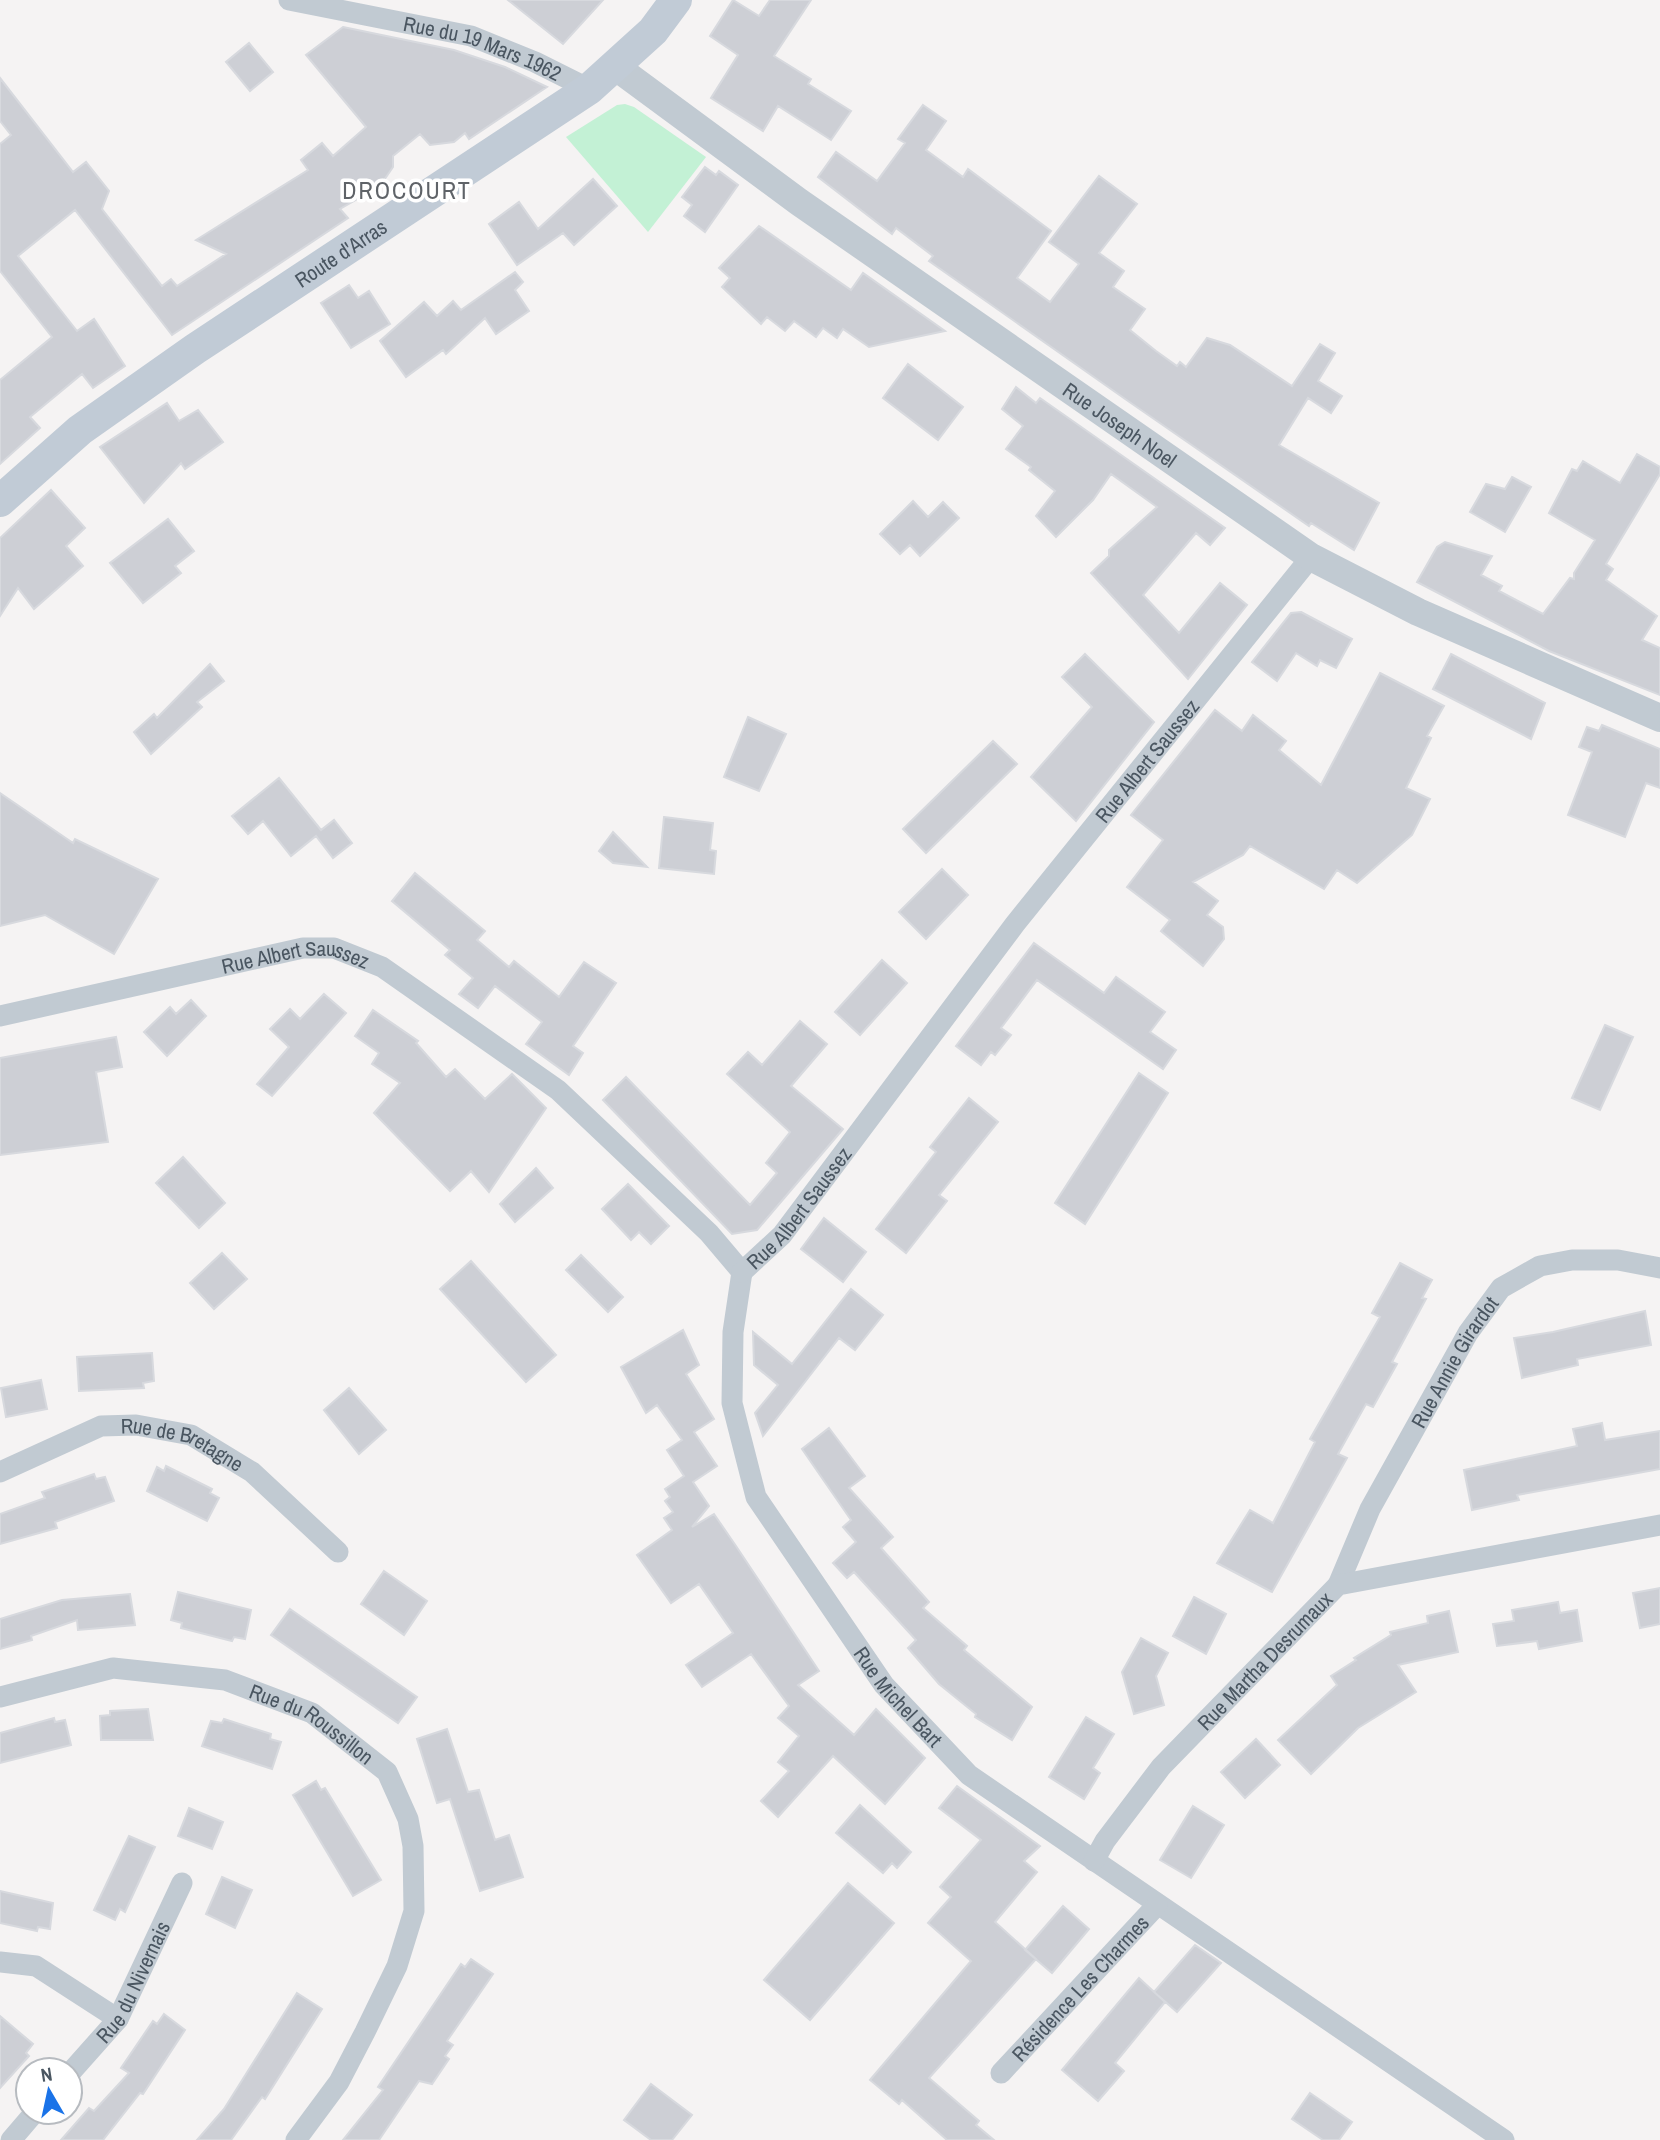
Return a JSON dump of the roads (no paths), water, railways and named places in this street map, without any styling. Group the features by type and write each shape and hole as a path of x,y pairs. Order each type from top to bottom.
{"main road":[{"name":"Route d'Arras","path":"0,501 54,451 101,415 589,89 616,68 653,31 676,0"}],"street":[{"name":"Rue du 19 Mars 1962","path":"289,0 471,36 535,62 589,89"},
{"name":"Rue Joseph Noel","path":"616,68 799,202 1311,557 1418,612 1660,718"},
{"name":"Rue Albert Saussez","path":"0,1016 303,948 334,948 382,967 558,1090 709,1233 742,1272 782,1235 1014,925 1311,557"},
{"name":"Rue Annie Girardot","path":"1338,1585 1370,1509 1468,1333 1501,1288 1540,1266 1572,1261 1618,1260 1660,1268"},
{"name":"Rue Michel Bart","path":"742,1272 733,1332 732,1403 756,1497 884,1685 969,1775 1504,2140"},
{"name":"Rue de Bretagne","path":"0,1472 101,1426 136,1425 191,1435 252,1472 338,1552"},
{"name":"Rue Martha Desrumaux","path":"1094,1861 1105,1841 1161,1767 1338,1585 1660,1525"},
{"name":"Rue du Roussillon","path":"0,1697 113,1668 225,1680 312,1713 387,1772 408,1819 413,1846 414,1911 397,1966 360,2042 339,2082 296,2140"},
{"name":"Rue du Nivernais","path":"84,2057 118,2019 182,1883"},
{"name":"Résidence Les Charmes","path":"1001,2073 1157,1905"},
{"path":"0,1962 36,1966 118,2019"},
{"path":"11,2140 23,2126"}],"district":[{"name":"DROCOURT","path":"407,190"}]}
